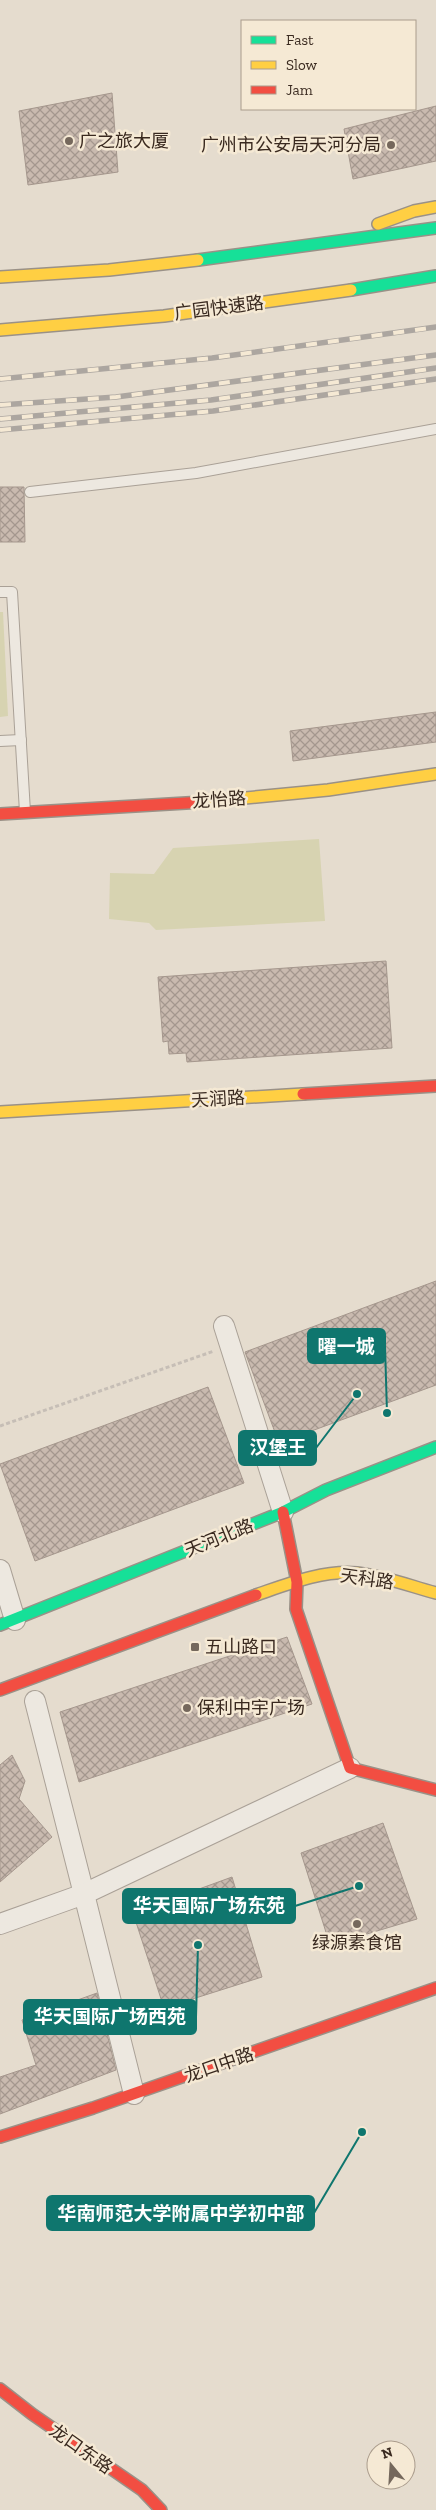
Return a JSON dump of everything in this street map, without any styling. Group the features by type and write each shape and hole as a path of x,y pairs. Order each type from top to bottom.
{"main road":[{"path":"321,244 414,211 436,206"},
{"path":"0,277 131,268 436,228"},
{"name":"广园快速路","path":"0,330 190,312 332,294 436,276"},
{"name":"龙怡路","path":"0,814 282,796 387,783 436,774"},
{"name":"天润路","path":"0,1112 436,1086"},
{"name":"天河北路","path":"7,1622 283,1512 326,1490 436,1447"},
{"path":"283,1512 297,1582 296,1610 350,1768 436,1790"},
{"name":"天科路","path":"297,1582 345,1572 376,1577 436,1593"},
{"path":"0,1690 180,1622 297,1582"},
{"name":"龙口中路","path":"0,2137 134,2094 436,1988"},
{"name":"龙口东路","path":"0,2389 32,2414 142,2490 161,2510"}],"street":[{"path":"224,1326 283,1512"},
{"path":"0,1570 7,1622"},
{"path":"35,1701 134,2094"},
{"path":"0,1924 84,1894 350,1768"}],"lane":[{"path":"30,492 196,473 436,429"},
{"path":"0,592 12,592 25,813"},
{"path":"0,742 21,740"}],"path":[{"path":"0,1426 230,1346"}],"shaded area":[{"path":"0,612 3,612 8,716 0,717"},
{"path":"319,839 325,921 156,930 149,923 109,919 110,873 154,874 173,848"}],"building":[{"name":"广之旅大厦","path":"112,93 118,172 28,185 19,111"},
{"name":"广州市公安局天河分局","path":"436,106 436,161 353,179 344,129"},
{"path":"0,487 24,487 25,542 0,542"},
{"path":"436,712 436,742 293,761 290,731"},
{"path":"386,961 392,1048 187,1062 186,1053 169,1054 168,1041 163,1042 158,977"},
{"path":"436,1281 436,1385 279,1443 245,1352"},
{"path":"208,1387 244,1483 35,1561 0,1464"},
{"name":"保利中宇广场","path":"287,1637 312,1704 79,1782 60,1712"},
{"path":"12,1755 25,1781 19,1799 52,1837 0,1882 0,1765"},
{"path":"383,1823 417,1919 330,1945 301,1853"},
{"path":"232,1877 262,1977 164,2008 133,1913"},
{"path":"97,1993 116,2070 0,2114 0,2077 36,2065 22,2020"}],"railway":[{"path":"0,379 212,358 436,327"},
{"path":"0,405 116,397 436,355"},
{"path":"0,419 211,400 436,368"},
{"path":"0,430 213,411 436,379"}],"traffic: fast":[{"path":"198,260 436,228"},
{"path":"351,290 436,276"},
{"path":"0,1625 283,1512 326,1490 436,1447"}],"traffic: slow":[{"path":"378,224 414,211 436,207"},
{"path":"0,277 109,270 198,260"},
{"path":"0,330 164,316 351,290"},
{"path":"203,802 328,790 436,774"},
{"path":"0,1112 303,1094"},
{"path":"256,1595 305,1579 344,1573 377,1576 436,1593"}],"traffic: jam":[{"path":"0,814 203,802"},
{"path":"303,1094 436,1086"},
{"path":"283,1512 297,1582 296,1609 350,1768 436,1790"},
{"path":"0,1690 256,1595"},
{"path":"0,2137 93,2108 436,1988"},
{"path":"0,2389 32,2414 142,2490 161,2510"}],"place":[{"name":"广之旅大厦","path":"69,141"},
{"name":"广州市公安局天河分局","path":"391,145"},
{"name":"汉堡王","path":"357,1394"},
{"name":"曜一城","path":"387,1413"},
{"name":"五山路口","path":"195,1647"},
{"name":"保利中宇广场","path":"187,1708"},
{"name":"华天国际广场东苑","path":"359,1886"},
{"name":"绿源素食馆","path":"357,1924"},
{"name":"华天国际广场西苑","path":"198,1945"},
{"name":"华南师范大学附属中学初中部","path":"362,2132"}]}
